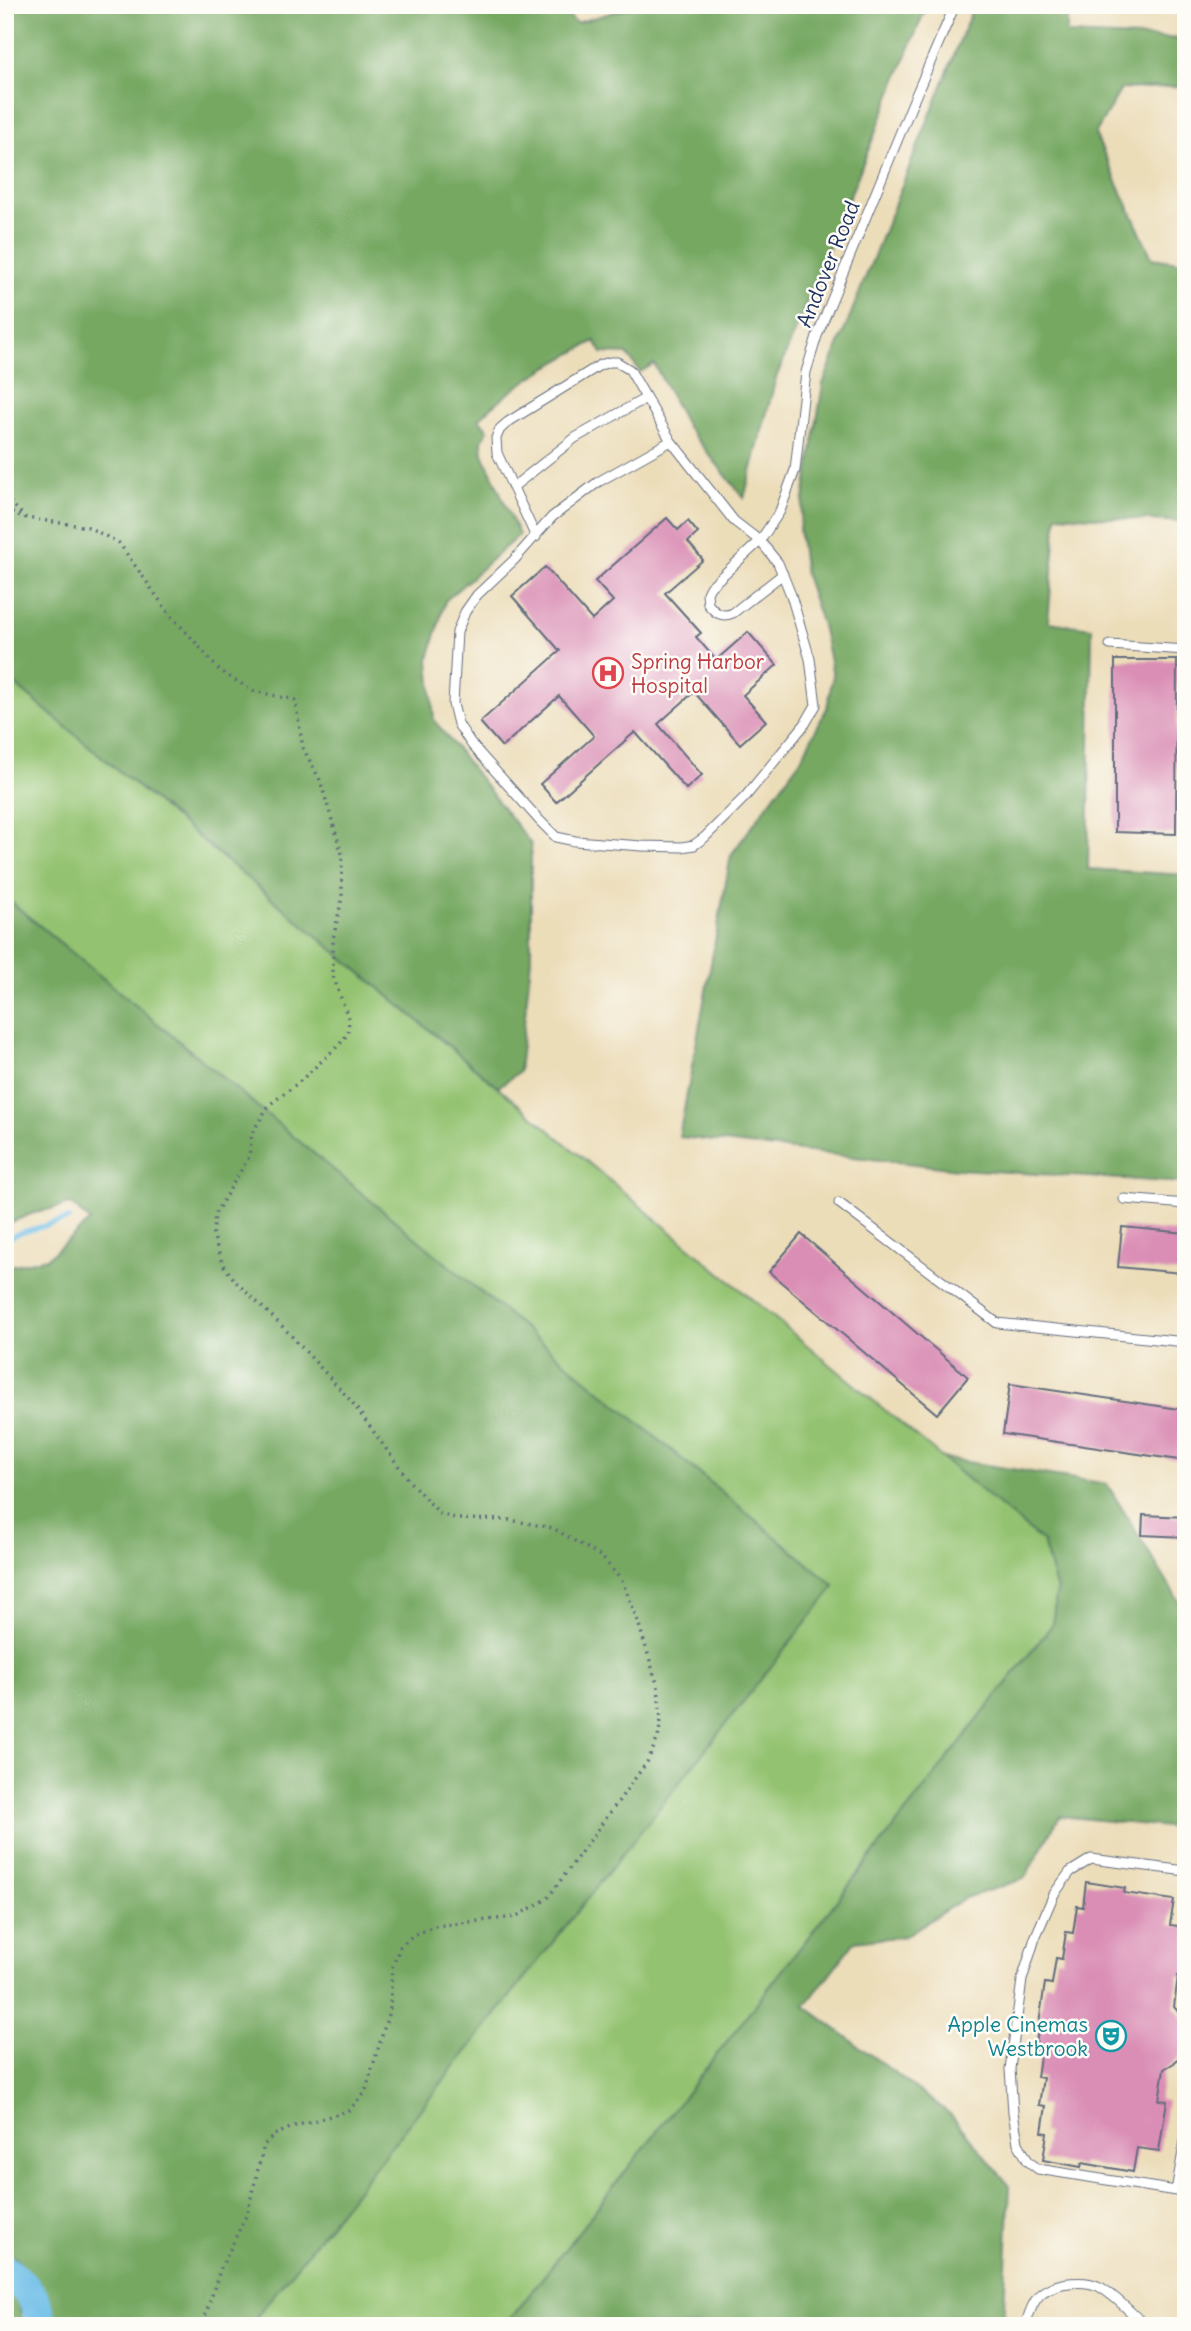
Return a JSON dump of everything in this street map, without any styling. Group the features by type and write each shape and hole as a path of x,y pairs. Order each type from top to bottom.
{"lane":[{"name":"Andover Road","path":"783,574 726,616 719,614 708,604 707,593 710,587 760,541 780,511 795,470 806,372 817,336 955,5"},
{"path":"536,537 495,446 500,429 569,383 610,362 625,365 630,370 671,442 734,521 760,541 778,563 810,659 816,705 805,724 744,797 695,845 575,841 556,837 472,745 458,724 453,704 457,632 465,612 477,595 536,537 552,517 598,482 671,442"},
{"path":"513,487 575,438 646,398"},
{"path":"1110,645 1186,650"},
{"path":"1124,1199 1186,1204"},
{"path":"839,1202 997,1323 1186,1342"},
{"path":"1186,1871 1091,1859 1070,1872 1054,1894 1035,1938 1022,1980 1010,2069 1018,2143 1028,2161 1038,2169 1176,2191 1186,2135"},
{"path":"1025,2326 1041,2293 1059,2285 1078,2283 1099,2286 1146,2326"}],"path":[{"path":"5,497 26,518"},
{"path":"5,510 26,518 88,527 119,543 170,615 219,670 253,691 295,700 303,748 320,780 342,854 342,898 333,939 332,976 349,1020 348,1033 309,1073 269,1105 252,1133 249,1157 215,1214 213,1234 222,1263 236,1282 284,1328 352,1402 411,1483 440,1514 458,1519 510,1520 553,1528 602,1557 622,1581 636,1615 658,1687 661,1720 658,1738 647,1762 547,1899 515,1917 434,1926 413,1935 400,1947 392,1968 390,2008 365,2093 348,2111 295,2126 274,2135 264,2145 247,2214 220,2270 202,2326"}],"green space":[{"path":"5,5 558,5 576,23 638,5 927,5 776,378 744,498 687,427 654,364 640,372 627,354 602,353 595,341 520,385 479,419 488,430 482,440 483,454 519,535 445,601 429,659 434,720 531,844 531,959 519,1072 498,1087 5,676"},
{"path":"974,5 1067,5 1067,34 1186,39 1186,86 1121,89 1095,134 1152,258 1186,263 1186,522 1057,515 1048,622 1092,628 1088,869 1186,875 1186,1183 958,1169 679,1137 731,855 801,759 827,708 833,675 822,625 805,575 799,529 823,384"},
{"path":"5,676 1043,1542 1057,1590 1052,1625 505,2326 249,2326 834,1586 5,897"},
{"path":"5,897 835,1586 249,2326 55,2326 43,2292 5,2248 5,1267 47,1258 90,1221 71,1204 31,1214 5,1225"},
{"path":"942,1458 1107,1484 1186,1613 1186,1829 1060,1816 1024,1879 965,1898 905,1936 854,1942 805,2006 950,2114 1010,2186 1003,2326 505,2326 1052,1625 1057,1590 1043,1542"},
{"path":"5,2287 18,2297 23,2326 5,2326"}],"building":[{"path":"667,518 678,530 688,521 698,533 688,542 703,560 665,593 701,633 696,637 716,660 748,632 777,665 743,695 766,721 740,744 694,692 658,724 702,775 686,789 635,732 556,802 540,784 594,736 559,696 502,747 480,722 560,651 512,596 545,567 592,620 613,601 595,581"},
{"path":"1115,660 1177,660 1176,834 1115,832"},
{"path":"1122,1227 1186,1233 1182,1273 1118,1267"},
{"path":"801,1234 968,1377 937,1414 769,1272"},
{"path":"1010,1384 1186,1410 1186,1461 1003,1434"},
{"path":"1143,1515 1186,1517 1186,1537 1142,1535"},
{"name":"Apple Cinemas Westbrook","path":"1086,1882 1125,1888 1124,1893 1174,1900 1170,1925 1186,1927 1186,1977 1178,1976 1174,2007 1183,2017 1186,2046 1174,2063 1164,2069 1159,2100 1167,2101 1159,2151 1137,2148 1133,2172 1082,2163 1081,2167 1043,2160 1047,2133 1042,2132 1046,2106 1039,2105 1043,2078 1037,2077 1041,2050 1035,2050 1045,1983 1052,1984 1056,1958 1062,1959 1066,1932 1073,1933 1077,1906 1083,1907"}],"waterway":[{"path":"5,1240 19,1233 69,1219"},
{"path":"5,2271 30,2294 38,2309 41,2326"}],"place":[{"name":"Spring Harbor Hospital","path":"608,673"},
{"name":"Apple Cinemas Westbrook","path":"1111,2036"}]}
